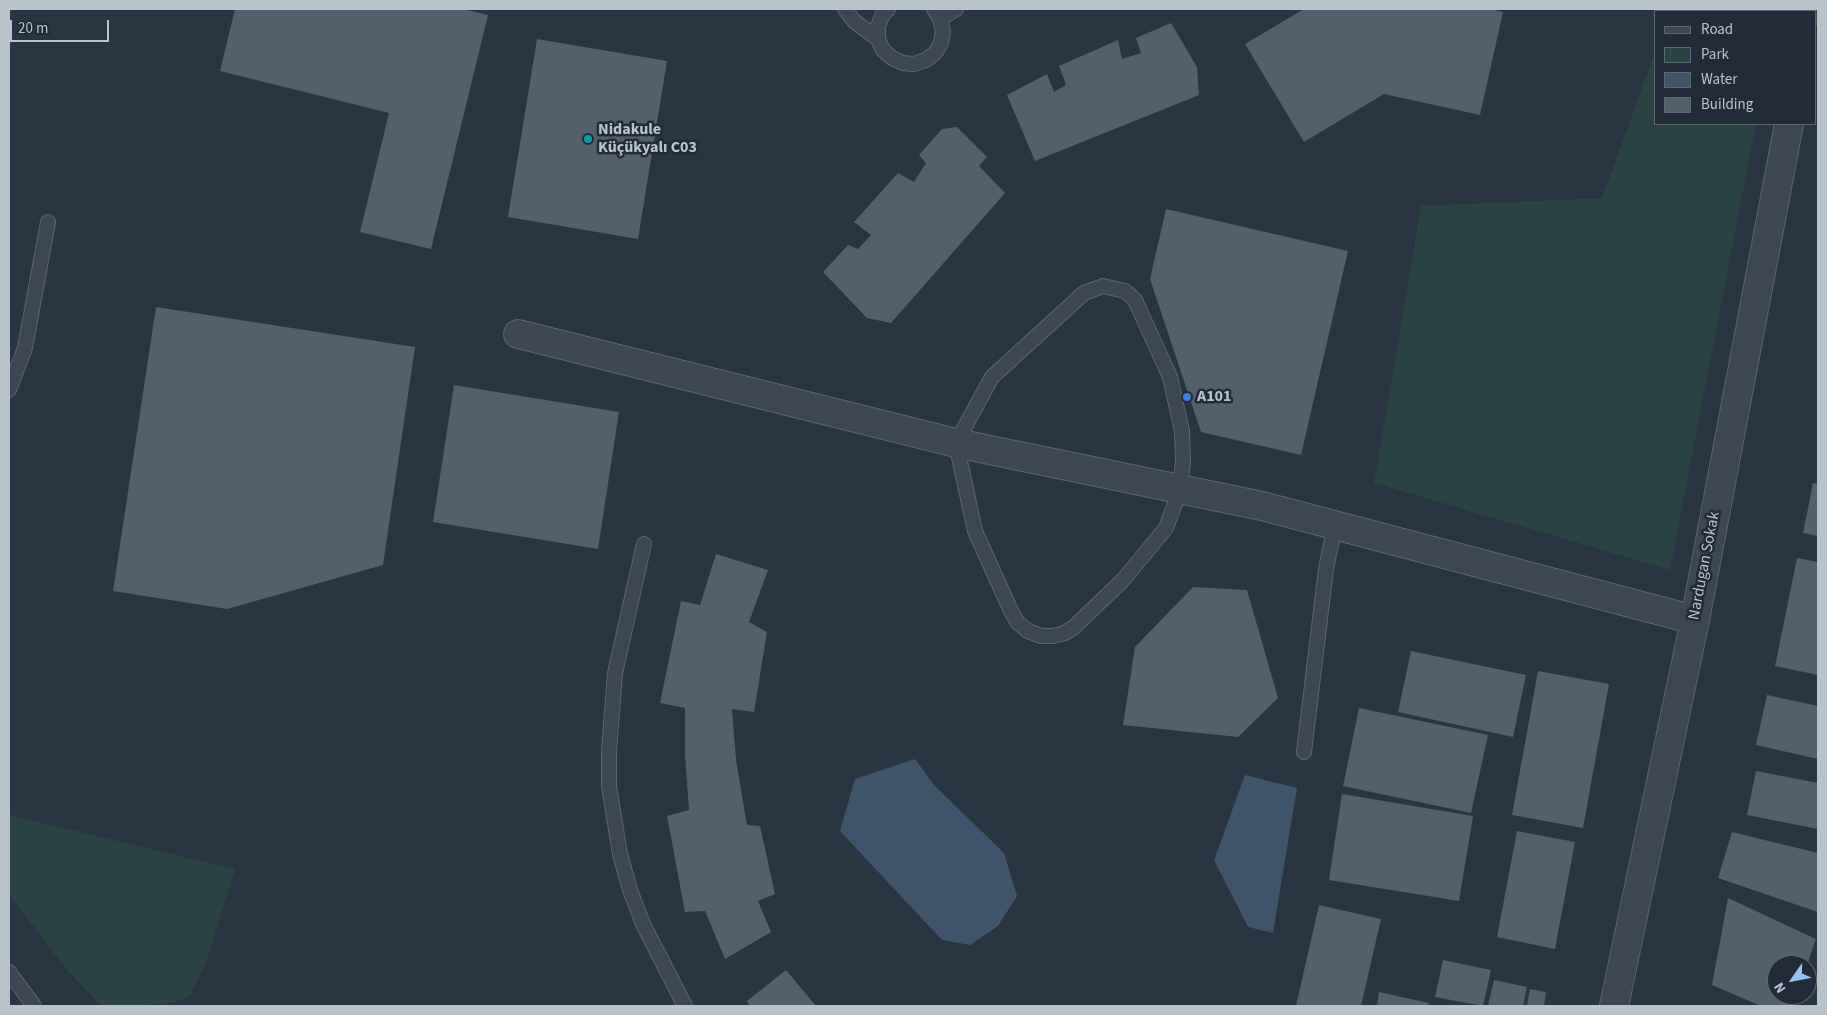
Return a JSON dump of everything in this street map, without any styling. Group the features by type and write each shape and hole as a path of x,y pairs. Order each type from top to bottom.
{"street":[{"name":"Nardugan Sokak","path":"1614,1006 1695,620 1789,125"},
{"path":"518,334 956,443 1262,506 1695,620"}],"lane":[{"path":"845,9 854,21 878,39"},
{"path":"888,9 883,14 878,26 878,39 883,50 903,64 914,64 926,60 935,53 941,43 943,31 937,14 956,9"},
{"path":"9,390 25,348 48,222"},
{"path":"1103,286 1113,287 1125,291 1135,300 1170,377 1182,431 1183,460 1180,490 1166,528 1123,580 1074,627 1059,635 1041,636 1028,631 1018,623 975,530 956,443 992,377 1084,293 1103,286"},
{"path":"1304,752 1326,569 1335,526"},
{"path":"644,544 615,673 608,751 609,786 620,854 630,890 643,924 685,1006"},
{"path":"9,972 34,1006"}],"green space":[{"path":"1774,9 1777,10 1670,10"},
{"path":"1654,55 1654,125 1756,125 1670,570 1374,483 1421,206 1602,198"},
{"path":"9,815 235,869 206,963 190,996 173,1003 130,1006 101,1005 65,968 9,894"}],"water":[{"path":"915,759 934,785 1004,853 1017,896 998,926 970,945 942,940 840,831 855,779"},
{"path":"1245,775 1297,788 1273,933 1248,927 1214,860"}],"building":[{"path":"235,9 463,9 488,15 431,249 360,232 389,113 220,71"},
{"path":"1304,9 1490,9 1503,12 1480,115 1384,94 1304,142 1245,44"},
{"path":"1171,23 1197,67 1199,95 1035,161 1007,95 1047,74 1054,92 1066,85 1059,66 1118,40 1122,59 1141,53 1136,38"},
{"name":"Nidakule Küçükyalı C03","path":"537,39 667,61 638,239 508,217"},
{"path":"957,127 987,157 979,166 1005,193 891,323 867,318 823,272 848,245 858,249 871,235 854,222 898,173 914,182 926,163 919,155 942,129"},
{"path":"1166,209 1348,251 1301,455 1201,432 1150,279"},
{"path":"156,307 415,347 383,565 227,609 113,591"},
{"path":"454,385 619,412 598,549 433,522"},
{"path":"1813,483 1818,484 1818,536 1803,533"},
{"path":"716,554 768,570 749,622 767,632 754,712 732,709 736,760 747,825 760,826 775,894 758,901 771,932 725,959 705,911 685,912 667,816 689,810 685,755 685,708 660,703 681,601 700,605"},
{"path":"1797,558 1818,562 1818,675 1775,666"},
{"path":"1193,587 1247,590 1278,698 1238,737 1123,725 1135,647"},
{"path":"1411,651 1526,675 1513,737 1398,712"},
{"path":"1538,671 1609,684 1583,828 1512,815"},
{"path":"1767,695 1818,706 1818,759 1756,745"},
{"path":"1359,708 1488,735 1471,813 1343,786"},
{"path":"1756,771 1818,783 1818,829 1747,815"},
{"path":"1342,794 1473,816 1459,901 1329,880"},
{"path":"1517,831 1575,842 1555,949 1497,937"},
{"path":"1732,832 1818,853 1818,912 1718,878"},
{"path":"1728,898 1816,939 1810,955 1767,955 1767,1005 1792,1006 1761,1006 1712,985"},
{"path":"1319,905 1381,919 1361,1006 1296,1006"},
{"path":"1443,960 1491,970 1483,1006 1435,997"},
{"path":"786,970 816,1006 750,1006 747,1001"},
{"path":"1494,980 1527,987 1523,1006 1488,1006"},
{"path":"1530,989 1546,992 1544,1006 1527,1006"},
{"path":"1379,992 1429,1003 1428,1006 1377,1006"}],"place":[{"name":"Nidakule Küçükyalı C03","path":"588,139"},
{"name":"A101","path":"1187,397"}]}
